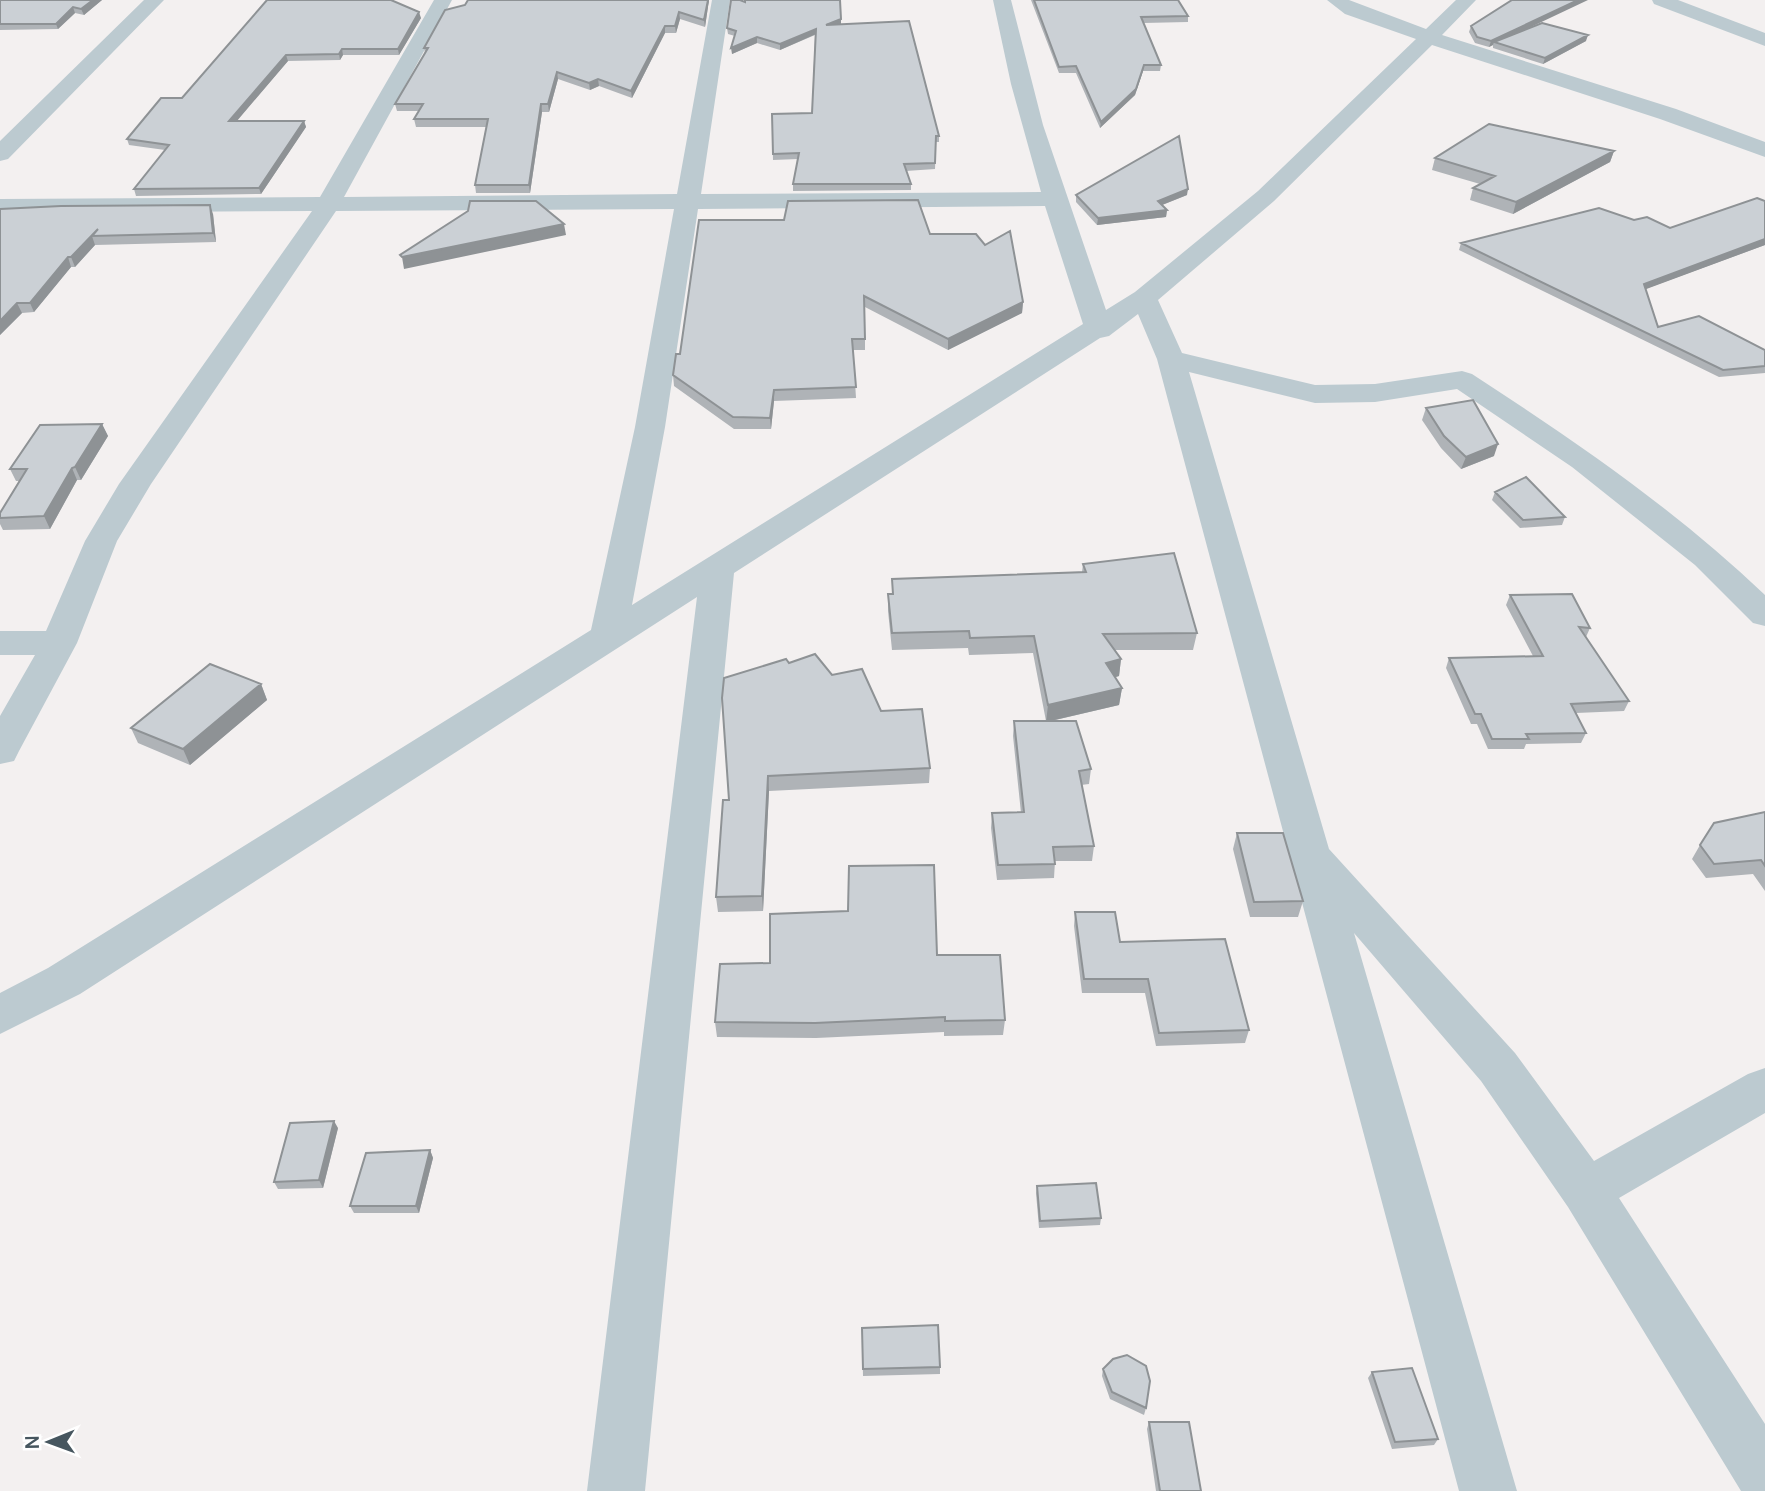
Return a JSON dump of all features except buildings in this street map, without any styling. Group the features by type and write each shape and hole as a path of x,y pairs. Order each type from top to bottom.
{"street":[{"path":"0,154 155,0"},
{"path":"0,751 59,643 102,541 135,484 296,255 443,0"},
{"path":"607,641 650,427 721,0"},
{"path":"1002,0 1011,44 1053,199 1098,330"},
{"path":"1336,0 1352,10 1765,150"},
{"path":"0,1015 64,981 1098,330 1144,298 1266,196 1467,0"},
{"path":"1661,0 1765,40"},
{"path":"0,206 1053,199"},
{"path":"1144,298 1171,359 1488,1491"},
{"path":"1171,359 1315,394 1376,393 1462,380 1583,460 1707,558 1765,615"},
{"path":"616,1491 718,567"},
{"path":"0,643 59,643"},
{"path":"1310,855 1498,1067 1586,1191 1765,1476"},
{"path":"1586,1191 1765,1089"}]}
